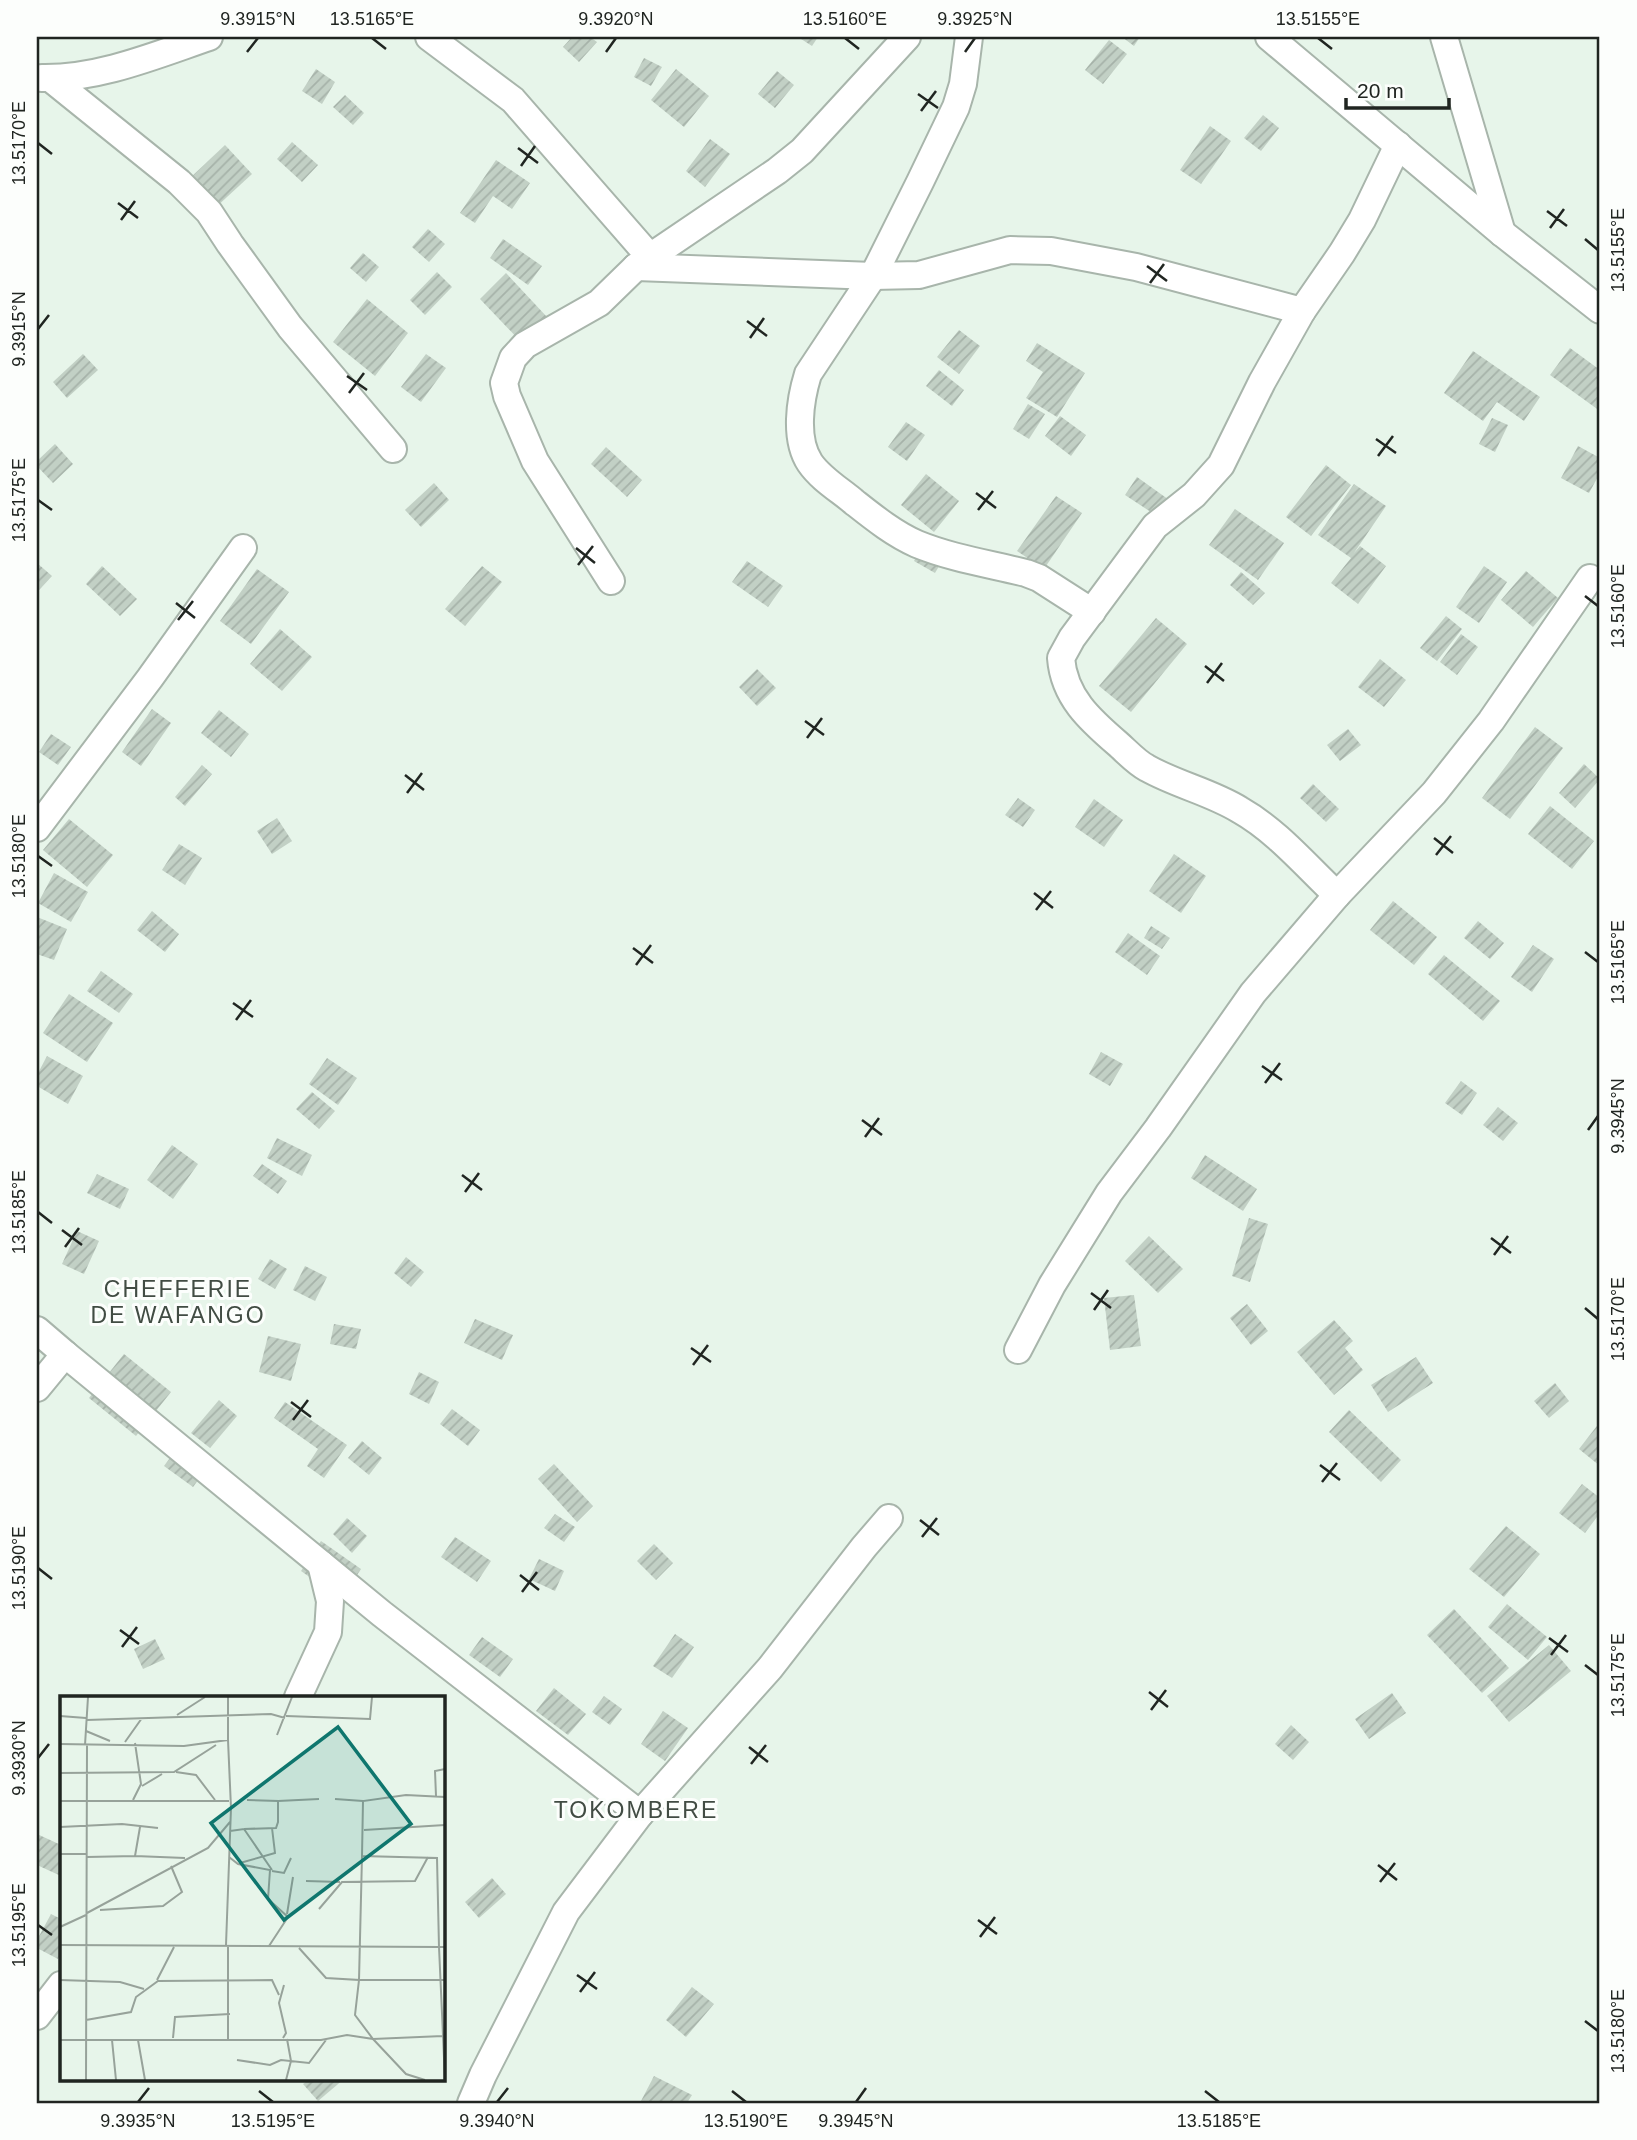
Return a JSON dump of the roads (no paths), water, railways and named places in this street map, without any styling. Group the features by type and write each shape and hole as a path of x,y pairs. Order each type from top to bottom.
{"street":[{"path":"43,78 80,76 133,63 209,37"},
{"path":"429,37 513,100 643,262 873,276 919,275 1010,250 1051,251 1136,267 1302,311"},
{"path":"611,580 535,461 504,383 513,358 525,345 599,303 643,262 777,171 802,150 907,37"},
{"path":"969,37 963,84 956,107 873,276 808,374 803,391 800,423 803,444 809,461 820,474 874,518 916,543 1032,575 1091,612"},
{"path":"1269,37 1503,233 1600,310"},
{"path":"1444,37 1503,233"},
{"path":"43,78 179,182 209,212 290,327 393,449"},
{"path":"1337,895 1272,833 1242,810 1206,792 1145,768 1079,708 1067,687 1061,658 1072,638 1155,526 1194,495 1221,465 1262,382 1302,311 1355,231 1398,145"},
{"path":"37,828 150,678 243,548"},
{"path":"1017,1350 1052,1285 1109,1194 1253,993 1337,895 1434,793 1491,721 1590,578"},
{"path":"37,1330 382,1614 640,1814"},
{"path":"37,1388 65,1354"},
{"path":"471,2103 566,1912 640,1814 770,1668 889,1518"},
{"path":"298,1696 328,1632 330,1601 321,1564"},
{"path":"37,2016 60,1986"}],"district":[{"name":"CHEFFERIE DE WAFANGO","path":"178,1302"},
{"name":"TOKOMBERE","path":"636,1810"}]}
